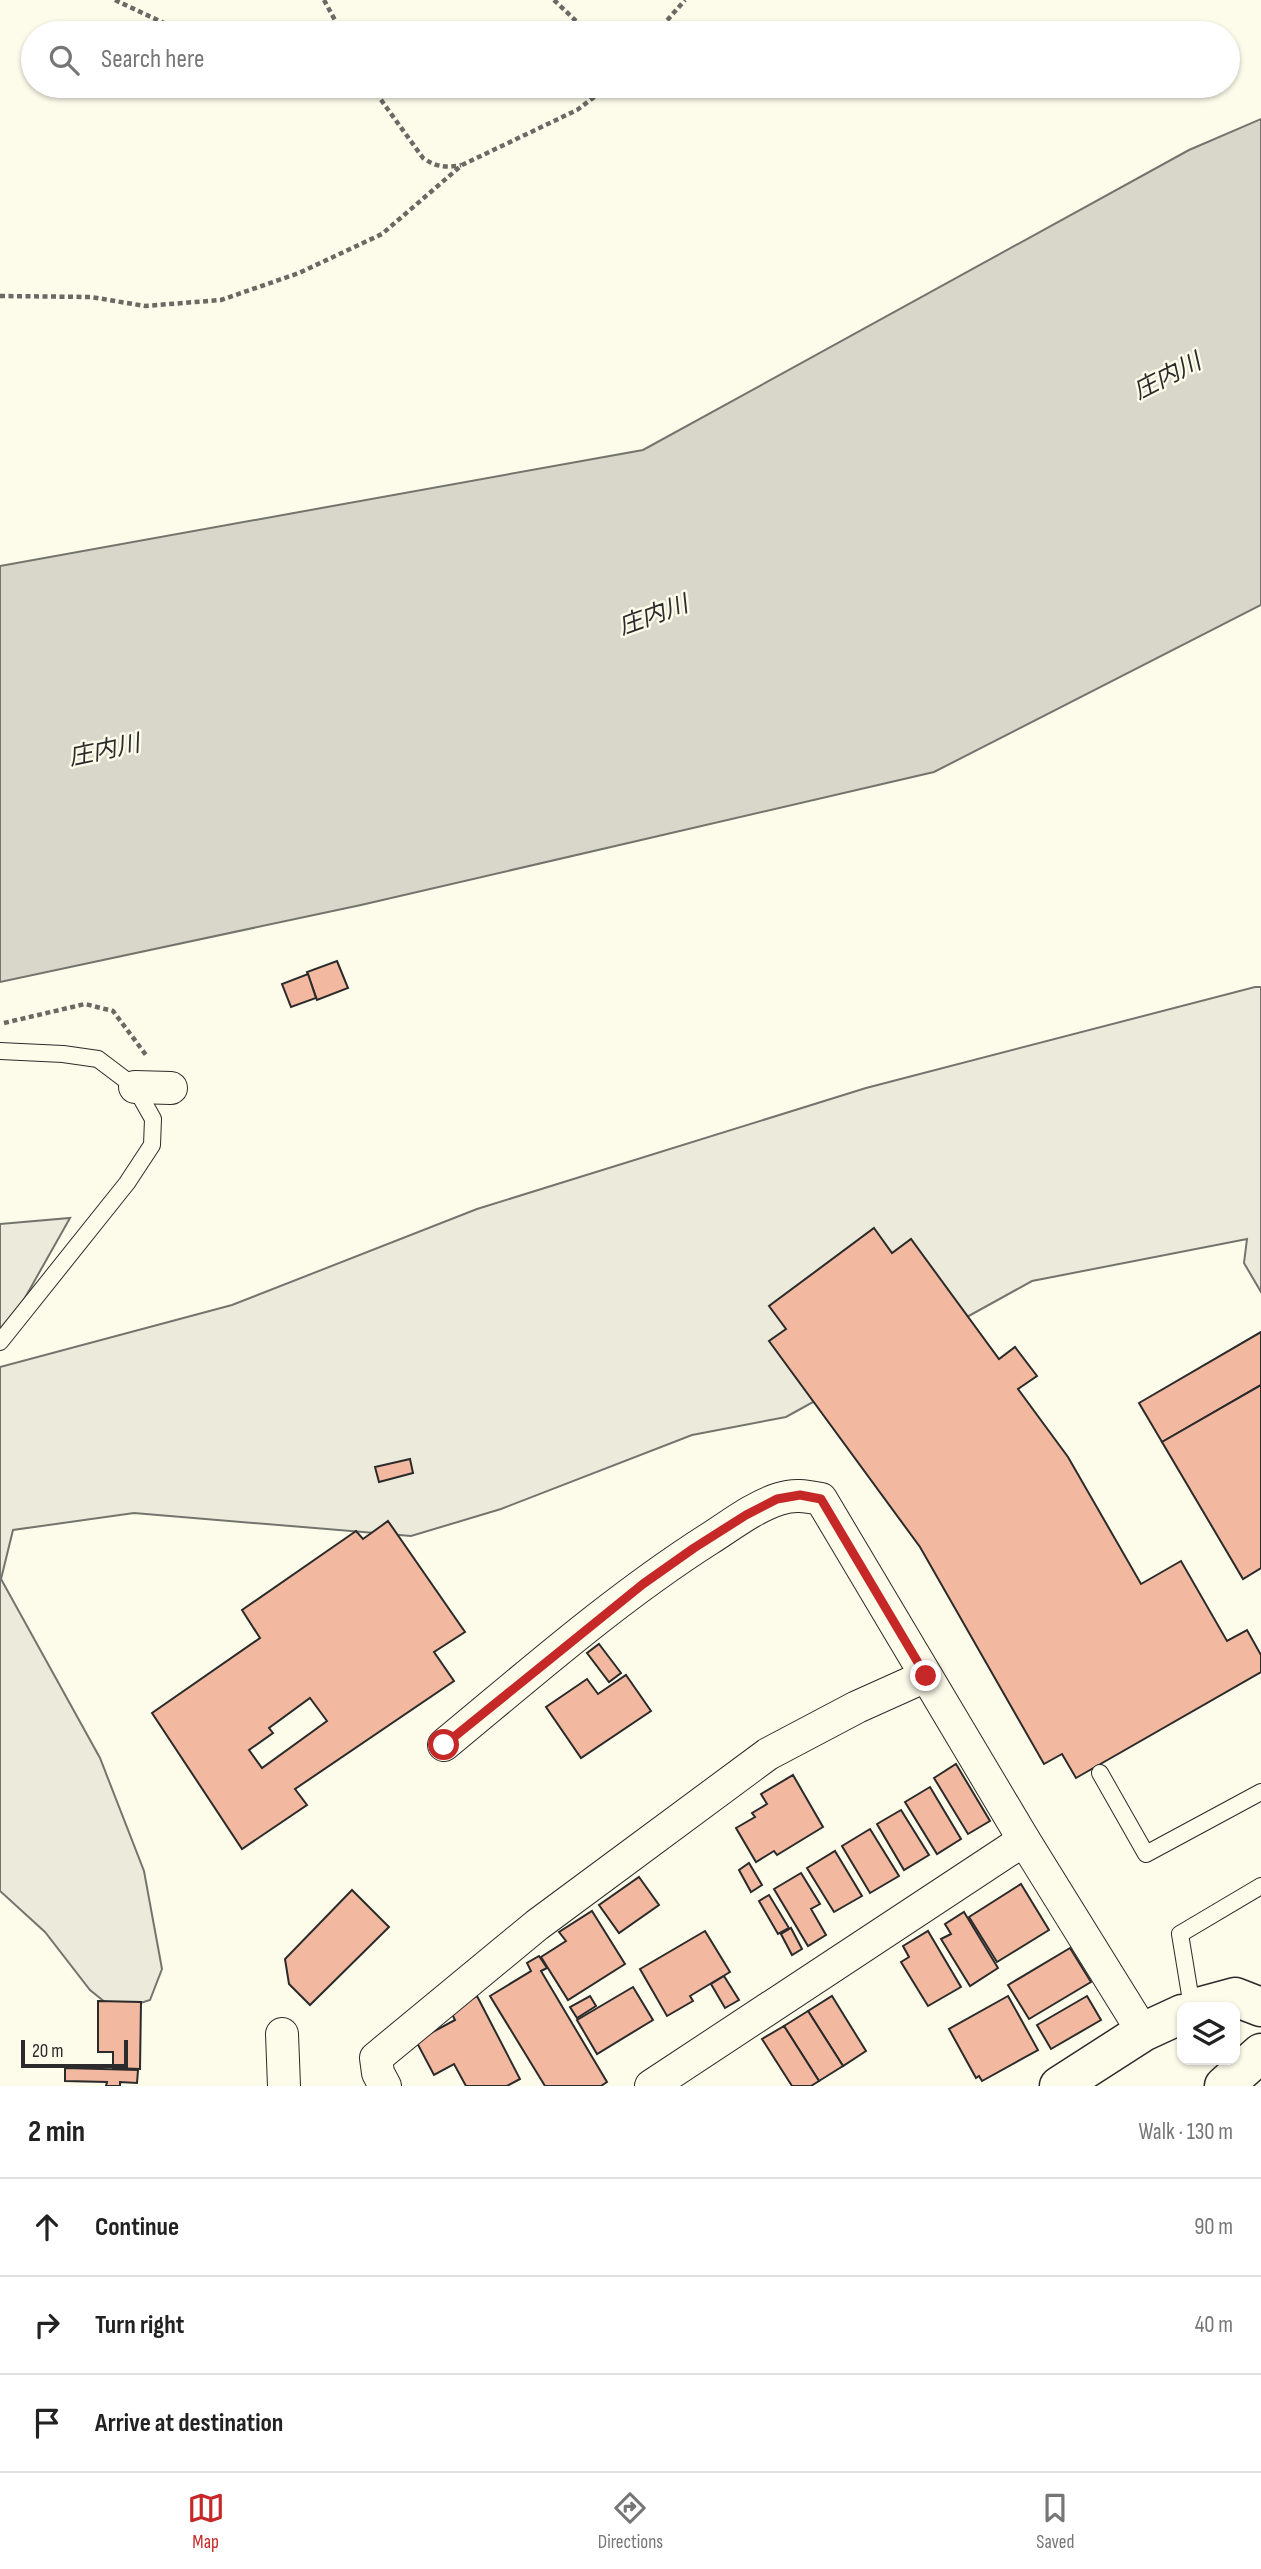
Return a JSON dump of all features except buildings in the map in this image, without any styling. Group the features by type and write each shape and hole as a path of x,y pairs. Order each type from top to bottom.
{"street":[{"path":"135,1087 171,1088"},
{"path":"444,1745 643,1584 746,1515 777,1499 800,1495 821,1499 1024,1840 1143,2032"},
{"path":"385,2086 378,2073 376,2058 537,1925 768,1754 857,1707 926,1676"},
{"path":"651,2086 1024,1840"},
{"path":"1217,2002 1236,1997 1261,2007"},
{"path":"1059,2086 1143,2032 1177,2016"},
{"path":"282,2034 284,2086"},
{"path":"1224,2086 1261,2053"}],"lane":[{"path":"0,1051 99,1059 135,1087 153,1119 152,1145 127,1183 97,1217 0,1342"},
{"path":"1100,1773 1146,1854 1261,1792"},
{"path":"1191,2002 1180,1934 1261,1886"}],"path":[{"path":"116,0 160,21"},
{"path":"324,0 335,21"},
{"path":"554,0 577,21"},
{"path":"667,21 685,0"},
{"path":"379,98 423,158 433,165 462,165"},
{"path":"0,296 91,297 145,306 221,300 299,273 382,234 462,165 577,110 593,98"}],"shaded area":[{"path":"1261,987 1261,1292 1244,1263 1247,1239 1032,1281 786,1417 692,1435 501,1509 411,1536 134,1513 13,1530 1,1579 100,1758 144,1871 162,1969 150,2000 116,2011 90,1990 45,1932 0,1891 0,1367 232,1305 477,1209 866,1088"},
{"path":"70,1218 0,1342 0,1224"}],"water":[{"name":"庄内川","path":"1261,119 1261,605 934,772 361,905 0,982 0,566 643,450 1189,150"}],"route":[{"path":"444,1745 643,1584 694,1548 777,1499 800,1495 821,1499 926,1676"}]}
